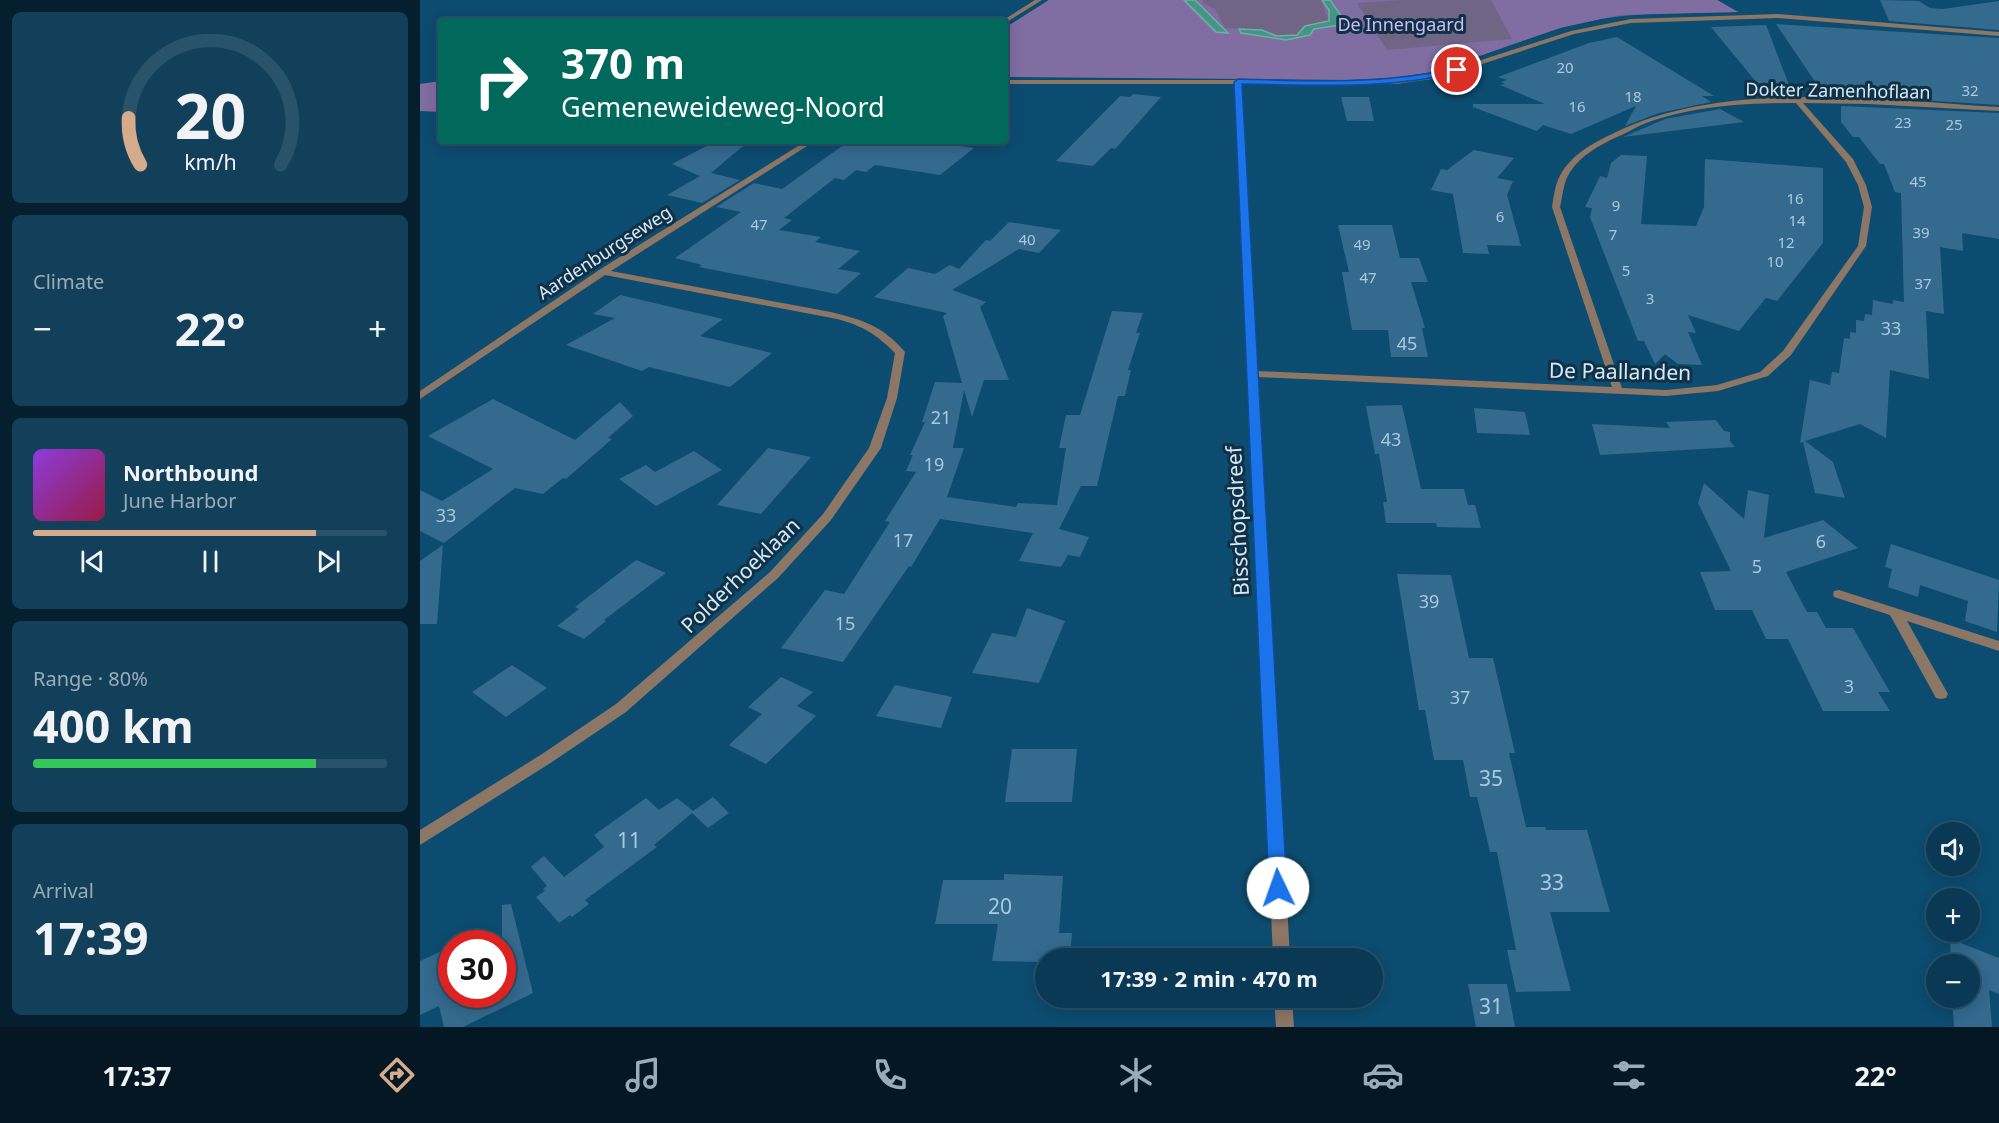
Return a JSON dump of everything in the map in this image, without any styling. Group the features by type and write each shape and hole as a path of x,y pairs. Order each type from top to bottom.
{"street":[{"path":"1008,19 1039,0"},
{"path":"1008,82 1369,84 1418,80 1439,76 1573,32 1641,20 1778,16 1999,34"},
{"name":"Bisschopsdreef","path":"1238,82 1281,948"},
{"name":"De Paallanden","path":"1252,374 1666,393 1718,388 1764,374 1787,353 1862,246 1868,207 1862,185 1850,161 1798,100"},
{"name":"Dokter Zamenhoflaan","path":"1618,391 1556,207 1561,181 1576,160 1599,142 1648,120 1695,109 1733,104 1798,100 1999,109"},
{"name":"Aardenburgseweg","path":"420,396 509,333 602,272 805,144"},
{"name":"Polderhoeklaan","path":"420,838 621,708 774,575 827,517 875,448 892,398 900,352 882,334 867,327 844,318 813,311 602,272"},
{"path":"1839,594 1999,646"},
{"path":"1895,612 1941,694"},
{"path":"1284,1008 1285,1027"}],"green space":[{"name":"De Innengaard","path":"1049,0 1717,0 1738,12 1648,14 1582,22 1457,64 1393,78 1008,77 1008,26"}],"shaded area":[{"path":"1049,0 1203,0 1203,3 1215,9 1225,28 1255,29 1285,36 1297,35 1305,26 1329,21 1321,0 1401,0 1357,3 1387,50 1512,39 1491,0 1717,0 1738,12 1619,15 1560,28 1433,72 1393,78 1346,80 1008,77 1008,26"},
{"path":"1184,0 1195,0 1228,33 1216,32"},
{"path":"1322,0 1330,0 1347,24 1314,29 1310,35 1286,40 1241,33 1239,29 1262,30 1276,36 1297,35 1305,26 1329,21 1329,10"},
{"path":"438,81 438,112 420,111 420,84"}],"building":[{"path":"1880,0 1919,1 1930,8 1943,9 1999,1 1999,30 1889,21"},
{"path":"1776,24 1999,38 1999,105 1840,95 1840,88 1818,86"},
{"path":"1766,25 1789,85 1757,83 1711,27"},
{"path":"1617,37 1714,96 1702,96 1711,102 1659,113 1625,126 1636,106 1571,134 1543,125 1537,131 1473,107 1473,104 1545,104 1500,85 1505,84 1501,82 1507,80 1498,77 1589,43"},
{"path":"1133,94 1161,97 1115,149 1111,148 1093,166 1056,161 1120,96 1130,97"},
{"path":"1341,97 1369,97 1374,121 1347,121"},
{"path":"1841,106 1999,113 1999,239 1962,233 1963,251 1940,247 1944,314 1926,311 1929,379 1890,370 1886,438 1860,424 1805,441 1833,462 1845,498 1815,493 1803,442 1800,443 1810,380 1830,385 1832,372 1839,373 1844,338 1850,339 1850,332 1856,333 1856,320 1864,321 1865,314 1872,315 1873,300 1893,304 1893,300 1904,302 1901,193 1895,192 1884,164 1880,164 1859,137 1853,137 1841,122"},
{"path":"1720,109 1744,122 1623,137 1665,119"},
{"path":"710,144 745,144 711,173 740,180 702,203 667,195 700,176 672,164"},
{"path":"845,144 947,144 974,148 940,175 875,165 866,172 856,170 844,180 835,178 784,218 792,220 779,230 821,237 815,242 860,251 838,269 861,273 837,294 699,267 702,265 675,258 741,212 716,207 754,183 782,189"},
{"path":"1474,150 1514,158 1497,178 1513,181 1507,195 1521,246 1487,245 1489,254 1463,253 1453,194 1431,190 1441,169 1447,170"},
{"path":"1621,155 1647,156 1641,224 1696,226 1704,207 1705,159 1823,168 1823,243 1777,301 1766,298 1739,331 1688,315 1696,333 1688,332 1702,365 1678,364 1665,354 1655,364 1644,341 1638,341 1590,217 1592,208 1585,207 1600,176 1607,178 1611,163"},
{"path":"1009,222 1061,230 1039,253 1019,249 952,290 986,302 980,307 1009,380 984,380 972,417 964,390 953,448 964,448 947,497 1016,507 1018,503 1057,505 1066,448 1059,448 1066,415 1080,415 1112,311 1143,313 1136,333 1140,333 1128,370 1131,370 1125,396 1118,396 1097,486 1081,486 1059,529 1089,537 1080,557 1068,555 1061,567 1019,561 1033,533 940,519 911,567 909,566 843,662 781,648 825,590 844,594 890,522 885,521 916,472 906,471 913,455 910,455 925,422 922,422 935,382 962,383 943,316 947,313 874,297 908,268 935,274 950,265 959,269 986,240 990,241"},
{"path":"1338,225 1392,225 1400,258 1419,258 1428,282 1411,282 1425,328 1422,328 1428,357 1391,357 1388,330 1352,330 1342,272 1349,272"},
{"path":"620,295 723,319 700,336 772,353 730,387 649,367 642,371 566,345 615,318 593,314"},
{"path":"493,399 575,440 620,402 633,416 608,438 612,439 566,479 563,478 543,494 515,488 444,543 420,531 420,490 442,501 493,469 428,436"},
{"path":"1402,405 1421,489 1464,489 1468,505 1475,505 1481,528 1437,527 1436,523 1386,523 1383,502 1387,502 1379,454 1375,454 1366,406"},
{"path":"1474,408 1525,412 1530,435 1477,433"},
{"path":"1716,420 1724,431 1730,432 1730,441 1735,447 1600,455 1592,424 1670,428 1666,422"},
{"path":"768,448 811,457 761,514 717,505"},
{"path":"694,451 722,470 656,506 619,479 646,465 655,472"},
{"path":"1704,483 1744,519 1748,490 1769,495 1764,538 1823,520 1858,548 1786,572 1807,612 1817,612 1826,628 1853,628 1890,692 1878,692 1890,711 1823,711 1788,639 1766,639 1752,610 1715,610 1700,572 1731,571 1698,503"},
{"path":"1891,544 1999,580 1997,632 1965,621 1968,601 1920,585 1918,597 1888,587 1892,569 1885,567"},
{"path":"443,545 437,624 420,624 420,561"},
{"path":"636,560 666,573 604,620 606,621 584,639 557,626 579,609 575,607"},
{"path":"1397,574 1451,575 1469,658 1493,658 1515,753 1509,753 1526,827 1545,827 1546,830 1587,830 1610,912 1550,912 1571,991 1516,992 1507,950 1516,950 1497,852 1490,852 1477,797 1470,797 1463,760 1434,760 1425,710 1419,710"},
{"path":"1027,608 1065,621 1039,683 972,673 992,633 1016,637"},
{"path":"512,665 547,688 506,717 472,692"},
{"path":"781,677 813,692 797,706 816,716 766,764 729,745 762,714 748,707"},
{"path":"895,685 952,697 941,728 876,716"},
{"path":"1012,749 1077,749 1072,802 1005,802"},
{"path":"713,797 729,813 708,828 692,813 654,845 657,847 585,900 589,904 572,917 570,915 559,923 536,897 545,891 543,889 547,886 531,867 544,856 564,877 604,847 594,835 646,798 659,810 677,798 693,811"},
{"path":"1004,874 1063,876 1059,933 1072,933 1071,948 1035,948 1035,962 992,961 998,924 935,924 943,880 1004,880"},
{"path":"511,904 533,993 516,1001 516,930 502,930 502,905"},
{"path":"1950,942 1958,942 1999,958 1999,994 1989,990 1992,1027 1954,1027 1953,1008 1980,1008 1980,954 1951,954"},
{"path":"438,953 438,1006 420,1015 420,961"},
{"path":"1468,984 1507,984 1515,1027 1476,1027"},
{"path":"439,1008 502,1008 463,1027 444,1027"}],"route":[{"path":"1278,888 1238,82 1369,84 1418,80 1457,70"}]}
